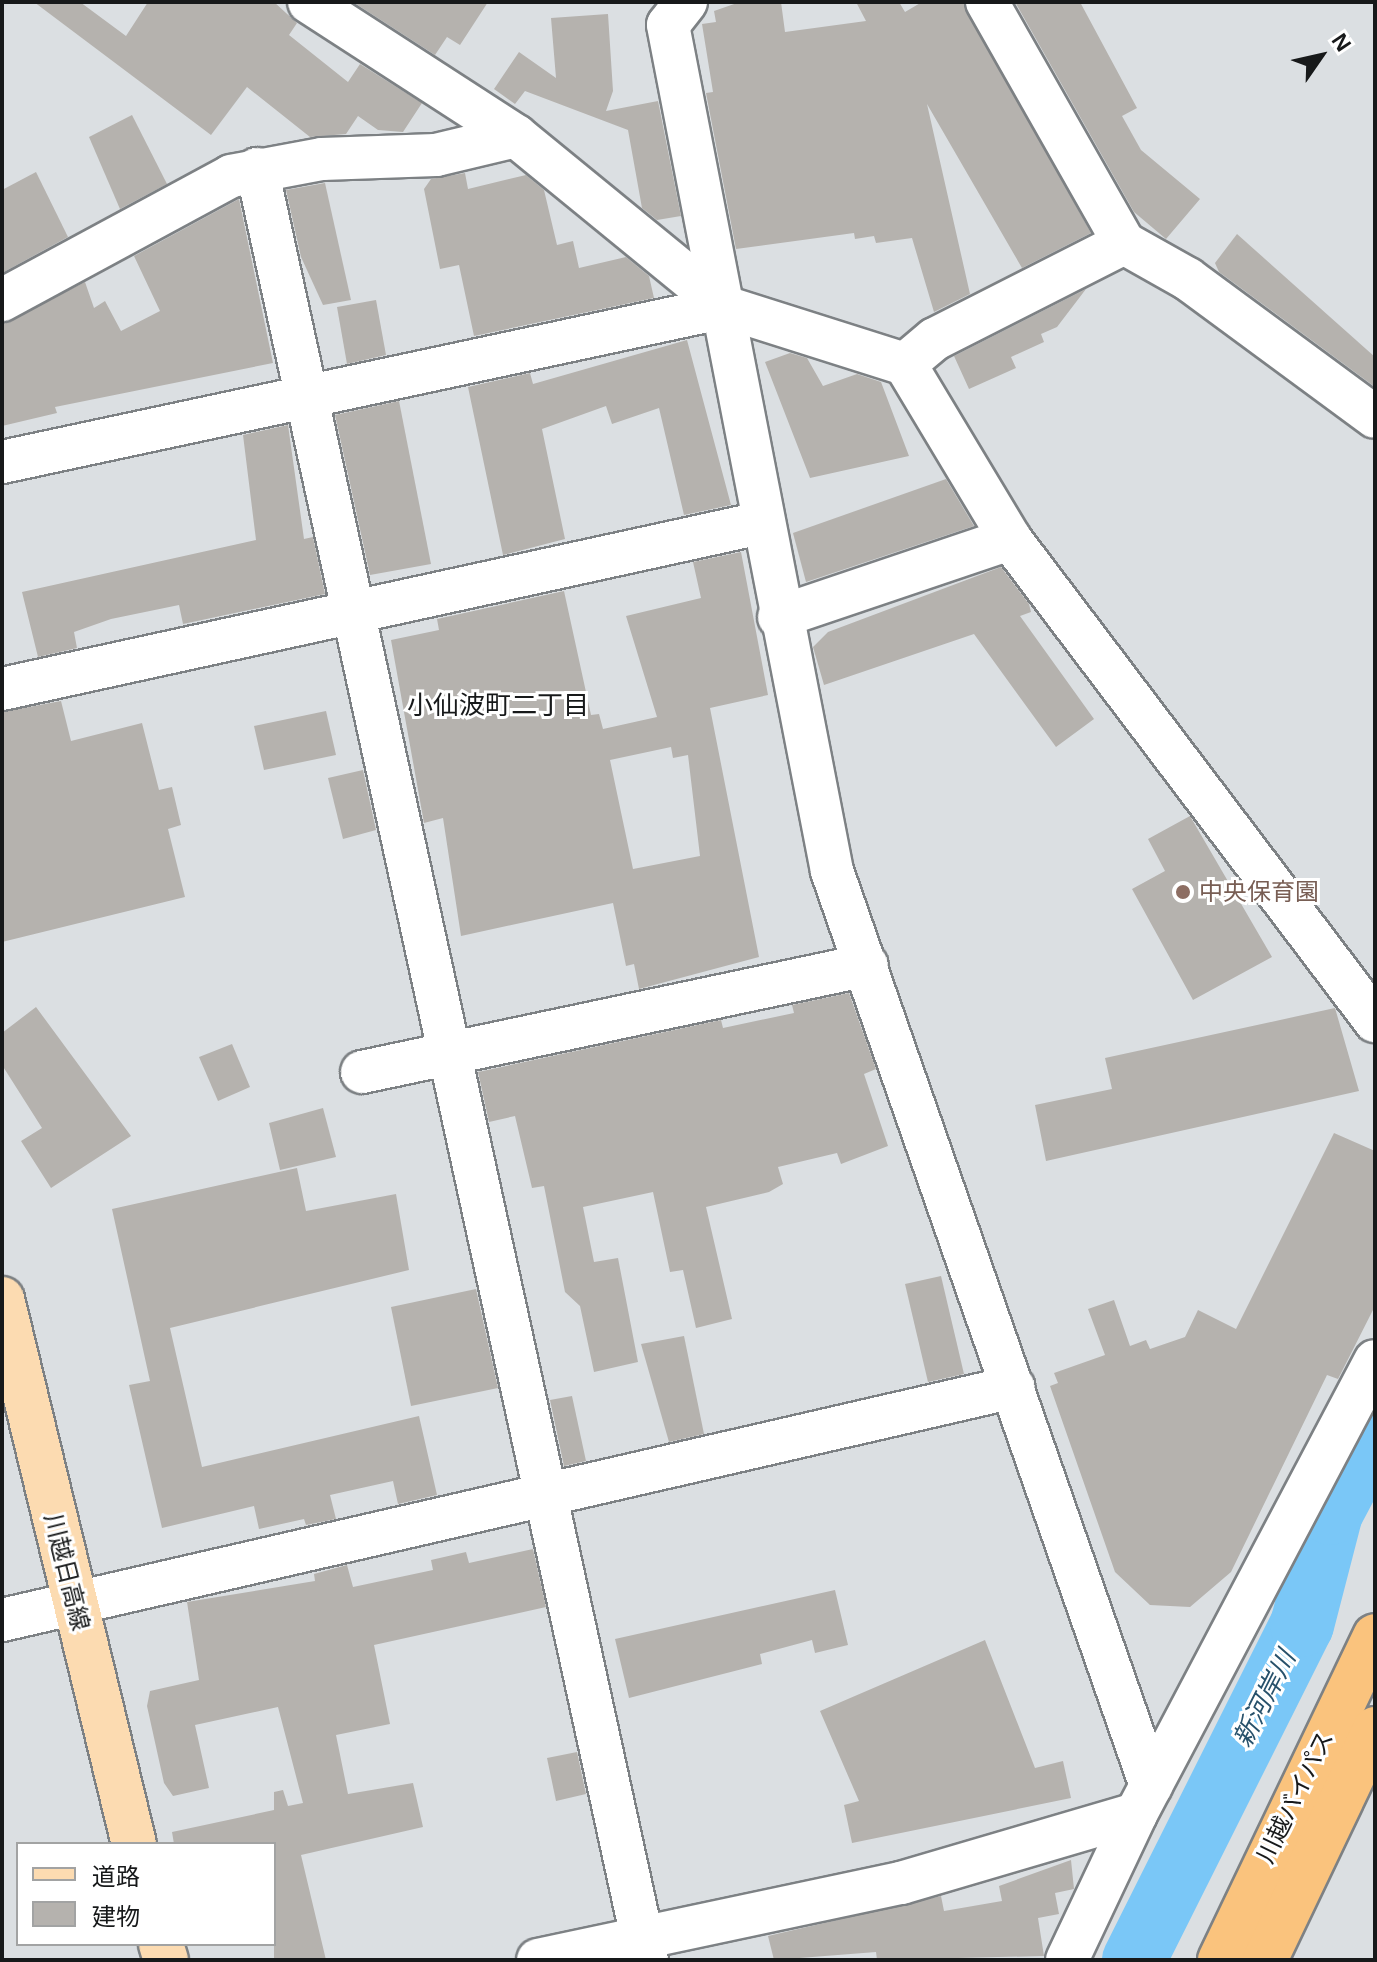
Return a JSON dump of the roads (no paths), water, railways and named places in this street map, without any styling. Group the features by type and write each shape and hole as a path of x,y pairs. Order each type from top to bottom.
{"highway":[{"name":"川越バイパス","path":"1220,1960 1375,1636"},
{"name":"川越バイパス","path":"1265,1960 1375,1729"}],"main road":[{"name":"川越日高線","path":"2,1299 134,1842"}],"street":[{"path":"309,2 516,136 725,307 905,364 1010,539 1375,1021"},
{"path":"987,2 1124,243 1188,279 1375,417"},
{"path":"668,10 725,307 761,523 832,871 1014,1387 1143,1800"},
{"path":"2,300 231,176 257,169 436,155 516,136"},
{"path":"257,169 645,1949"},
{"path":"905,364 935,339 1124,243"},
{"path":"2,462 306,394 725,307"},
{"path":"2,689 353,615 761,523"},
{"path":"779,617 1010,539"},
{"path":"362,1072 867,965"},
{"path":"1067,1960 1143,1800 1375,1361"},
{"path":"2,1620 1014,1387"},
{"path":"538,1960 645,1949 901,1883 1143,1800"}],"waterway":[{"name":"新河岸川","path":"1134,1960 1302,1625 1331,1513 1375,1430"}],"place":[{"name":"中央保育園","path":"1183,892"}],"district":[{"name":"小仙波町二丁目","path":"498,706"}]}
